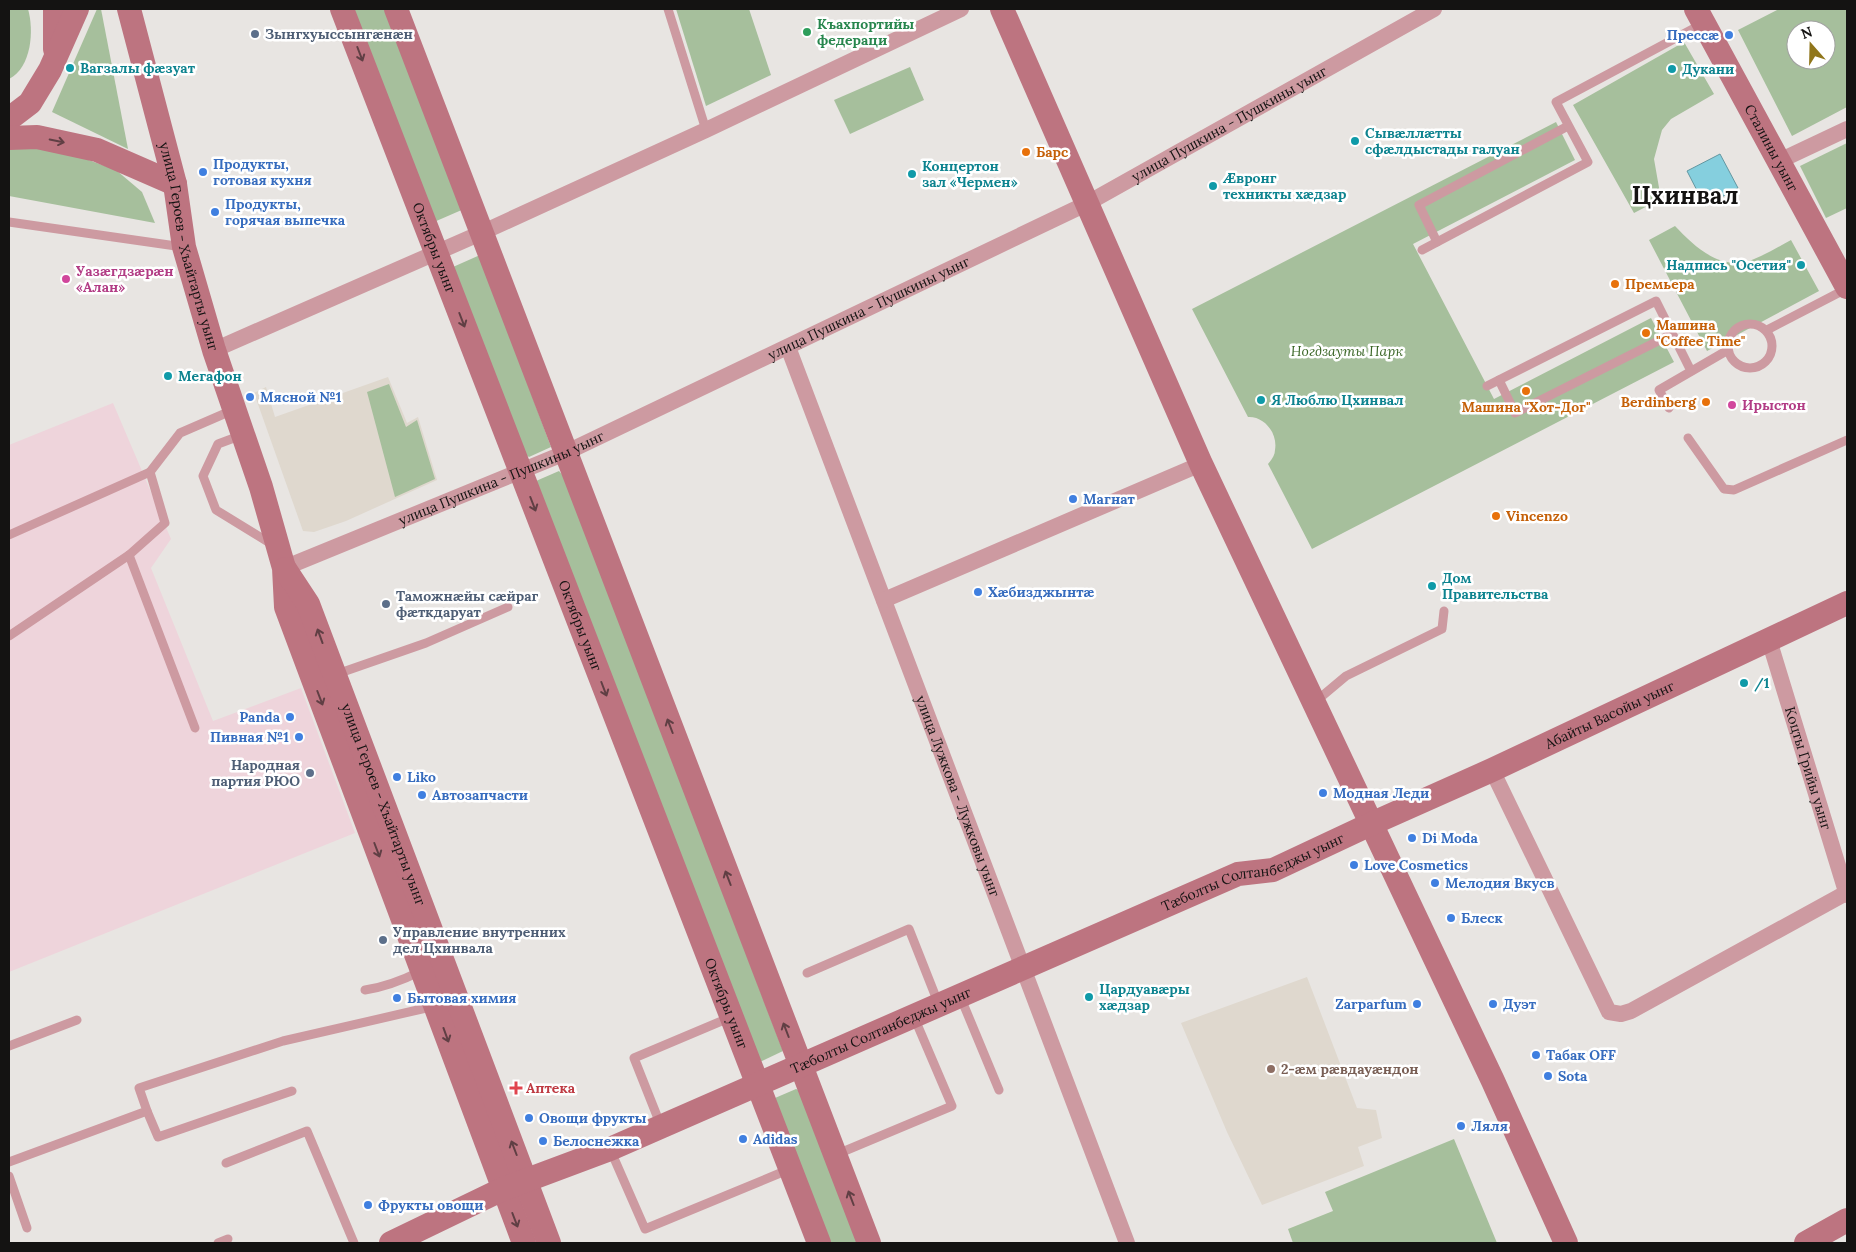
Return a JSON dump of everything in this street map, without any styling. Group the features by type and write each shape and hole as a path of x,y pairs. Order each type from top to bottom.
{"street":[{"path":"50,70 56,46 55,9"},
{"path":"9,119 30,103 50,70 77,9"},
{"name":"улица Героев - Хъайтарты уынг","path":"129,9 174,184 184,247 214,350 282,558 308,604 549,1243"},
{"name":"Октябры уынг","path":"342,9 819,1243"},
{"path":"396,9 869,1243"},
{"path":"214,350 481,233 706,130 962,9"},
{"path":"1002,9 1201,464 1313,704 1489,1072 1566,1243"},
{"name":"улица Пушкина - Пушкины уынг","path":"282,558 521,472 788,348 1086,204 1434,9"},
{"name":"Сталины уынг","path":"1700,16 1847,287"},
{"path":"1779,161 1847,129"},
{"path":"9,138 38,137 97,150 174,184"},
{"name":"улица Лужкова - Лужковы уынг","path":"788,348 1127,1243"},
{"path":"884,600 1201,464"},
{"name":"улица Героев - Хъайтарты уынг","path":"282,558 286,607 524,1243"},
{"name":"Абайты Васойы уынг","path":"1371,824 1492,770 1847,604"},
{"name":"Коцты Грийы уынг","path":"1769,640 1847,894"},
{"path":"1492,770 1608,1012 1621,1014 1631,1011 1847,894"},
{"name":"Тæболты Солтанбеджы уынг","path":"391,1243 504,1189 610,1148 914,1017 1238,874 1273,870 1371,824"},
{"path":"1806,1243 1847,1220"}],"lane":[{"path":"668,9 706,130"},
{"path":"1422,250 1588,162 1556,102 1700,16"},
{"path":"1437,242 1418,205 1568,126"},
{"path":"9,222 184,247"},
{"path":"1767,330 1847,287"},
{"path":"1487,386 1656,301 1691,371"},
{"path":"1748,323 1756,324 1767,330 1771,337 1773,348 1767,361 1752,368 1737,364 1728,350 1731,334 1741,325 1748,323"},
{"path":"1499,380 1516,413 1672,334"},
{"path":"1669,408 1660,390 1728,350"},
{"path":"9,535 150,472 180,433 233,410"},
{"path":"242,434 218,444 203,476 216,510 282,558"},
{"path":"1688,438 1724,489 1734,490 1847,440"},
{"path":"9,636 129,555 165,523 150,472"},
{"path":"129,555 195,728"},
{"path":"334,675 426,643 508,606"},
{"path":"1313,704 1346,676 1442,629 1444,611"},
{"path":"807,973 909,930 999,1090"},
{"path":"365,990 402,981 422,971"},
{"path":"292,1091 158,1137 139,1088 283,1041 436,1006"},
{"path":"661,1126 634,1058 731,1017"},
{"path":"835,1155 952,1106 914,1017"},
{"path":"9,1046 77,1020"},
{"path":"9,1162 147,1112"},
{"path":"226,1163 307,1131 354,1243"},
{"path":"610,1148 645,1229 790,1169"},
{"path":"9,1176 27,1228"},
{"path":"218,1243 228,1239"}],"shaded area":[{"path":"388,377 407,423 418,417 437,480 346,521 314,532 303,531 254,393 266,387 275,417"},
{"path":"113,403 171,539 151,568 213,721 301,688 355,833 9,972 9,445"},
{"name":"2-æм рӕвдауӕндон","path":"1307,977 1357,1108 1376,1110 1382,1138 1358,1147 1364,1166 1262,1205 1227,1132 1181,1023"}],"green space":[{"path":"9,9 28,9 31,37 23,66 9,79"},
{"path":"97,9 101,9 128,149 52,112"},
{"path":"350,9 389,9 464,209 434,222"},
{"path":"676,9 749,9 771,75 706,106"},
{"path":"1779,9 1847,9 1847,107 1792,136 1738,30"},
{"path":"1684,42 1714,94 1671,119 1662,130 1654,159 1661,199 1634,213 1573,105"},
{"path":"910,67 924,100 850,134 834,100"},
{"name":"Ногдзауты Парк","path":"1556,122 1575,160 1413,244 1494,399 1651,318 1674,362 1312,549 1268,464 1275,452 1272,432 1259,419 1248,417 1192,309"},
{"path":"1847,143 1847,208 1826,218 1800,166"},
{"path":"9,145 53,147 116,170 142,192 155,223 9,196"},
{"path":"1675,226 1699,248 1717,259 1727,262 1749,261 1791,240 1819,291 1707,351 1649,240"},
{"path":"480,255 551,447 529,457 520,451 453,267"},
{"path":"389,384 406,427 417,420 435,479 395,497 367,392"},
{"path":"559,471 566,479 783,1051 760,1062 536,481"},
{"path":"796,1089 803,1092 862,1243 828,1243 775,1098"},
{"path":"1454,1139 1497,1243 1293,1243 1288,1229 1333,1211 1325,1192"}],"water":[{"path":"1720,154 1738,188 1705,206 1687,171"}],"place":[{"name":"Къахпортийы федераци","path":"807,32"},
{"name":"Зынгхуыссынгæнæн","path":"255,34"},
{"name":"Прессæ","path":"1729,35"},
{"name":"Вагзалы фæзуат","path":"70,68"},
{"name":"Дукани","path":"1672,69"},
{"name":"Сывæллæтты сфæлдыстады галуан","path":"1355,141"},
{"name":"Барс","path":"1026,152"},
{"name":"Продукты, готовая кухня","path":"203,172"},
{"name":"Концертон зал «Чермен»","path":"912,174"},
{"name":"Æвpонг техникты хæдзар","path":"1213,186"},
{"name":"Продукты, горячая выпечка","path":"215,212"},
{"name":"Надпись \"Осетия\"","path":"1801,265"},
{"name":"Уазæгдзæрæн «Алан»","path":"66,279"},
{"name":"Премьера","path":"1615,284"},
{"name":"Машина \"Coffee Time\"","path":"1646,333"},
{"name":"Мегафон","path":"168,376"},
{"name":"Машина \"Хот-Дог\"","path":"1526,391"},
{"name":"Мясной №1","path":"250,397"},
{"name":"Я Люблю Цхинвал","path":"1261,400"},
{"name":"Berdinberg","path":"1706,402"},
{"name":"Ирыстон","path":"1732,405"},
{"name":"Магнат","path":"1073,499"},
{"name":"Vincenzo","path":"1496,516"},
{"name":"Дом Правительства","path":"1432,586"},
{"name":"Хæбизджынтæ","path":"978,592"},
{"name":"Таможнæйы сæйраг фæткдаруат","path":"386,604"},
{"name":"/1","path":"1744,683"},
{"name":"Panda","path":"290,717"},
{"name":"Пивная №1","path":"299,737"},
{"name":"Народная партия РЮО","path":"310,773"},
{"name":"Liko","path":"397,777"},
{"name":"Модная Леди","path":"1323,793"},
{"name":"Автозапчасти","path":"422,795"},
{"name":"Di Moda","path":"1412,838"},
{"name":"Love Cosmetics","path":"1354,865"},
{"name":"Мелодия Вкусв","path":"1435,883"},
{"name":"Блеск","path":"1451,918"},
{"name":"Управление внутренних дел Цхинвала","path":"383,940"},
{"name":"Цардуавæры хæдзар","path":"1089,997"},
{"name":"Бытовая химия","path":"397,998"},
{"name":"Zarparfum","path":"1417,1004"},
{"name":"Дуэт","path":"1493,1004"},
{"name":"Табак OFF","path":"1536,1055"},
{"name":"2-æм рӕвдауӕндон","path":"1271,1069"},
{"name":"Sota","path":"1548,1076"},
{"name":"Аптека","path":"516,1088"},
{"name":"Овощи фрукты","path":"529,1118"},
{"name":"Ляля","path":"1461,1126"},
{"name":"Adidas","path":"743,1139"},
{"name":"Белоснежка","path":"543,1141"},
{"name":"Фрукты овощи","path":"368,1205"}],"district":[{"name":"Цхинвал","path":"1685,195"}]}
